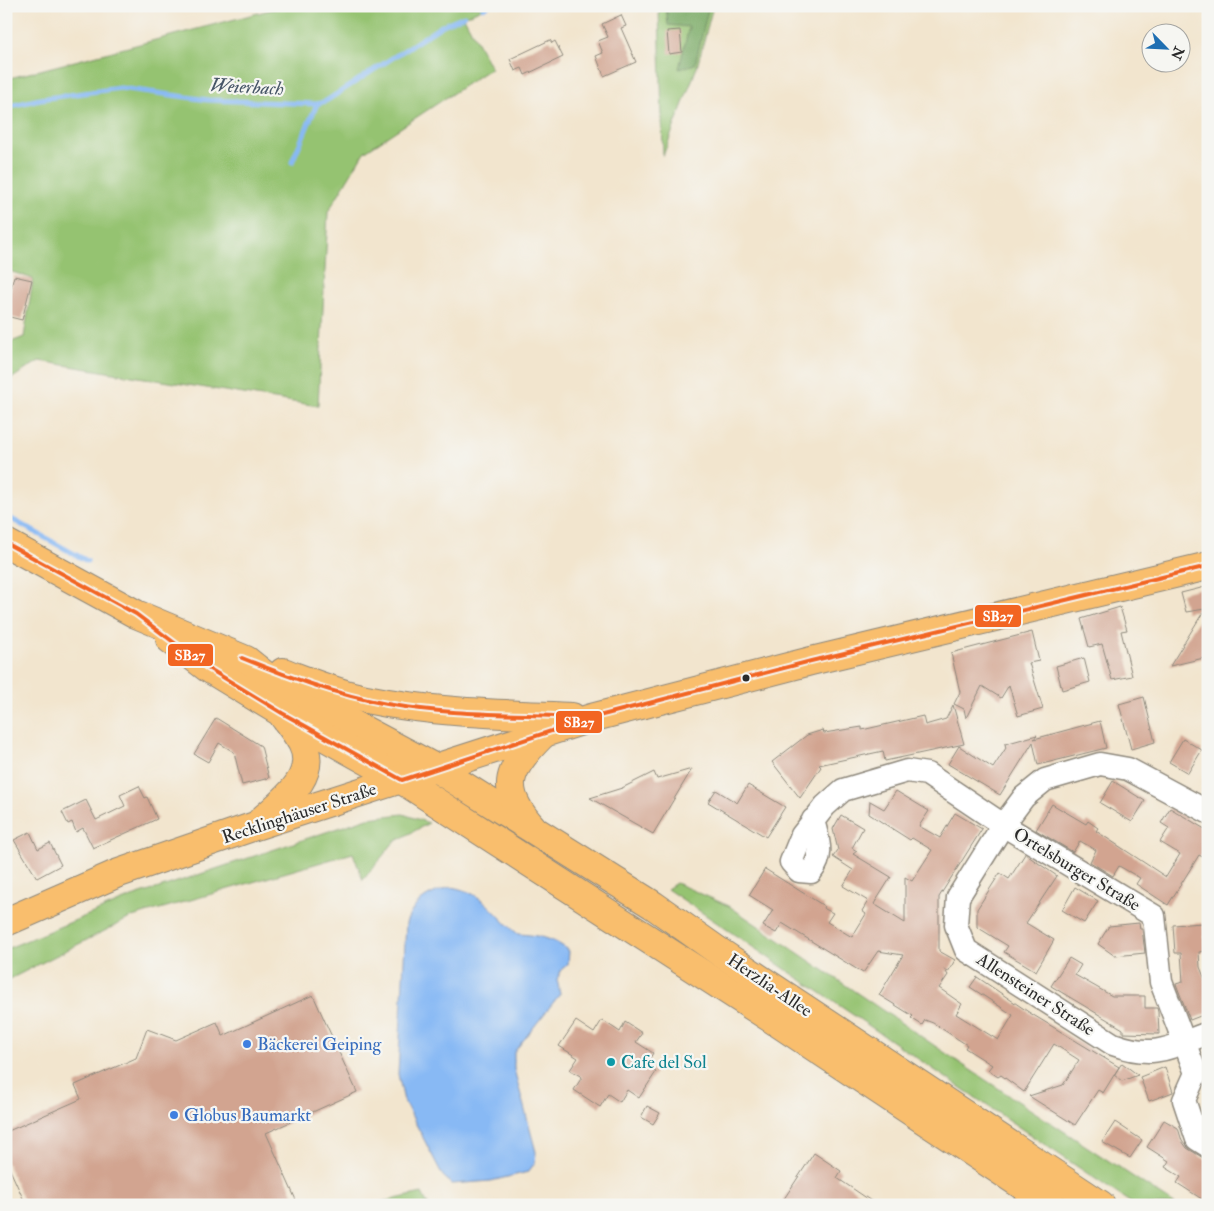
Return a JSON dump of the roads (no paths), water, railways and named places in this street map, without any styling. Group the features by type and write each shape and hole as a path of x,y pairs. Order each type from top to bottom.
{"main road":[{"path":"6,543 136,614 246,660 364,699 403,706 472,712 591,718"},
{"name":"Recklinghäuser Straße","path":"6,922 116,874 255,826 591,718 811,661 1208,566"},
{"name":"Herzlia-Allee","path":"136,614 208,668 282,713 402,780 748,1004 1052,1205"},
{"name":"Herzlia-Allee","path":"246,660 272,681 437,769 653,906 720,953 1101,1205"},
{"path":"255,826 300,784 306,765 303,745 282,713"},
{"path":"540,836 523,816 514,801 511,776 520,757 544,732"}],"street":[{"name":"Allensteiner Straße","path":"1208,812 1128,769 1100,764 1045,780 1024,797 1003,825 958,896 956,925 966,950 1113,1044 1134,1051 1152,1053 1208,1033"},
{"name":"Ortelsburger Straße","path":"813,820 843,790 907,770 927,774 1003,825 1154,916 1161,982 1196,1073 1184,1100 1198,1139 1208,1146"}],"water":[{"path":"451,887 473,894 481,899 518,934 545,938 569,951 568,964 562,969 557,979 560,994 514,1052 514,1069 536,1152 535,1163 528,1172 491,1181 452,1184 443,1176 404,1101 398,1074 406,923 418,903 423,899"}],"waterway":[{"name":"Weierbach","path":"483,8 487,6"},
{"name":"Weierbach","path":"6,107 40,99 120,88 208,100 317,104 326,101 443,25 464,16"},
{"path":"292,162 317,104"},
{"path":"6,516 87,561"}],"place":[{"name":"Bäckerei Geiping","path":"247,1044"},
{"name":"Cafe del Sol","path":"611,1062"},
{"name":"Globus Baumarkt","path":"174,1115"}]}
